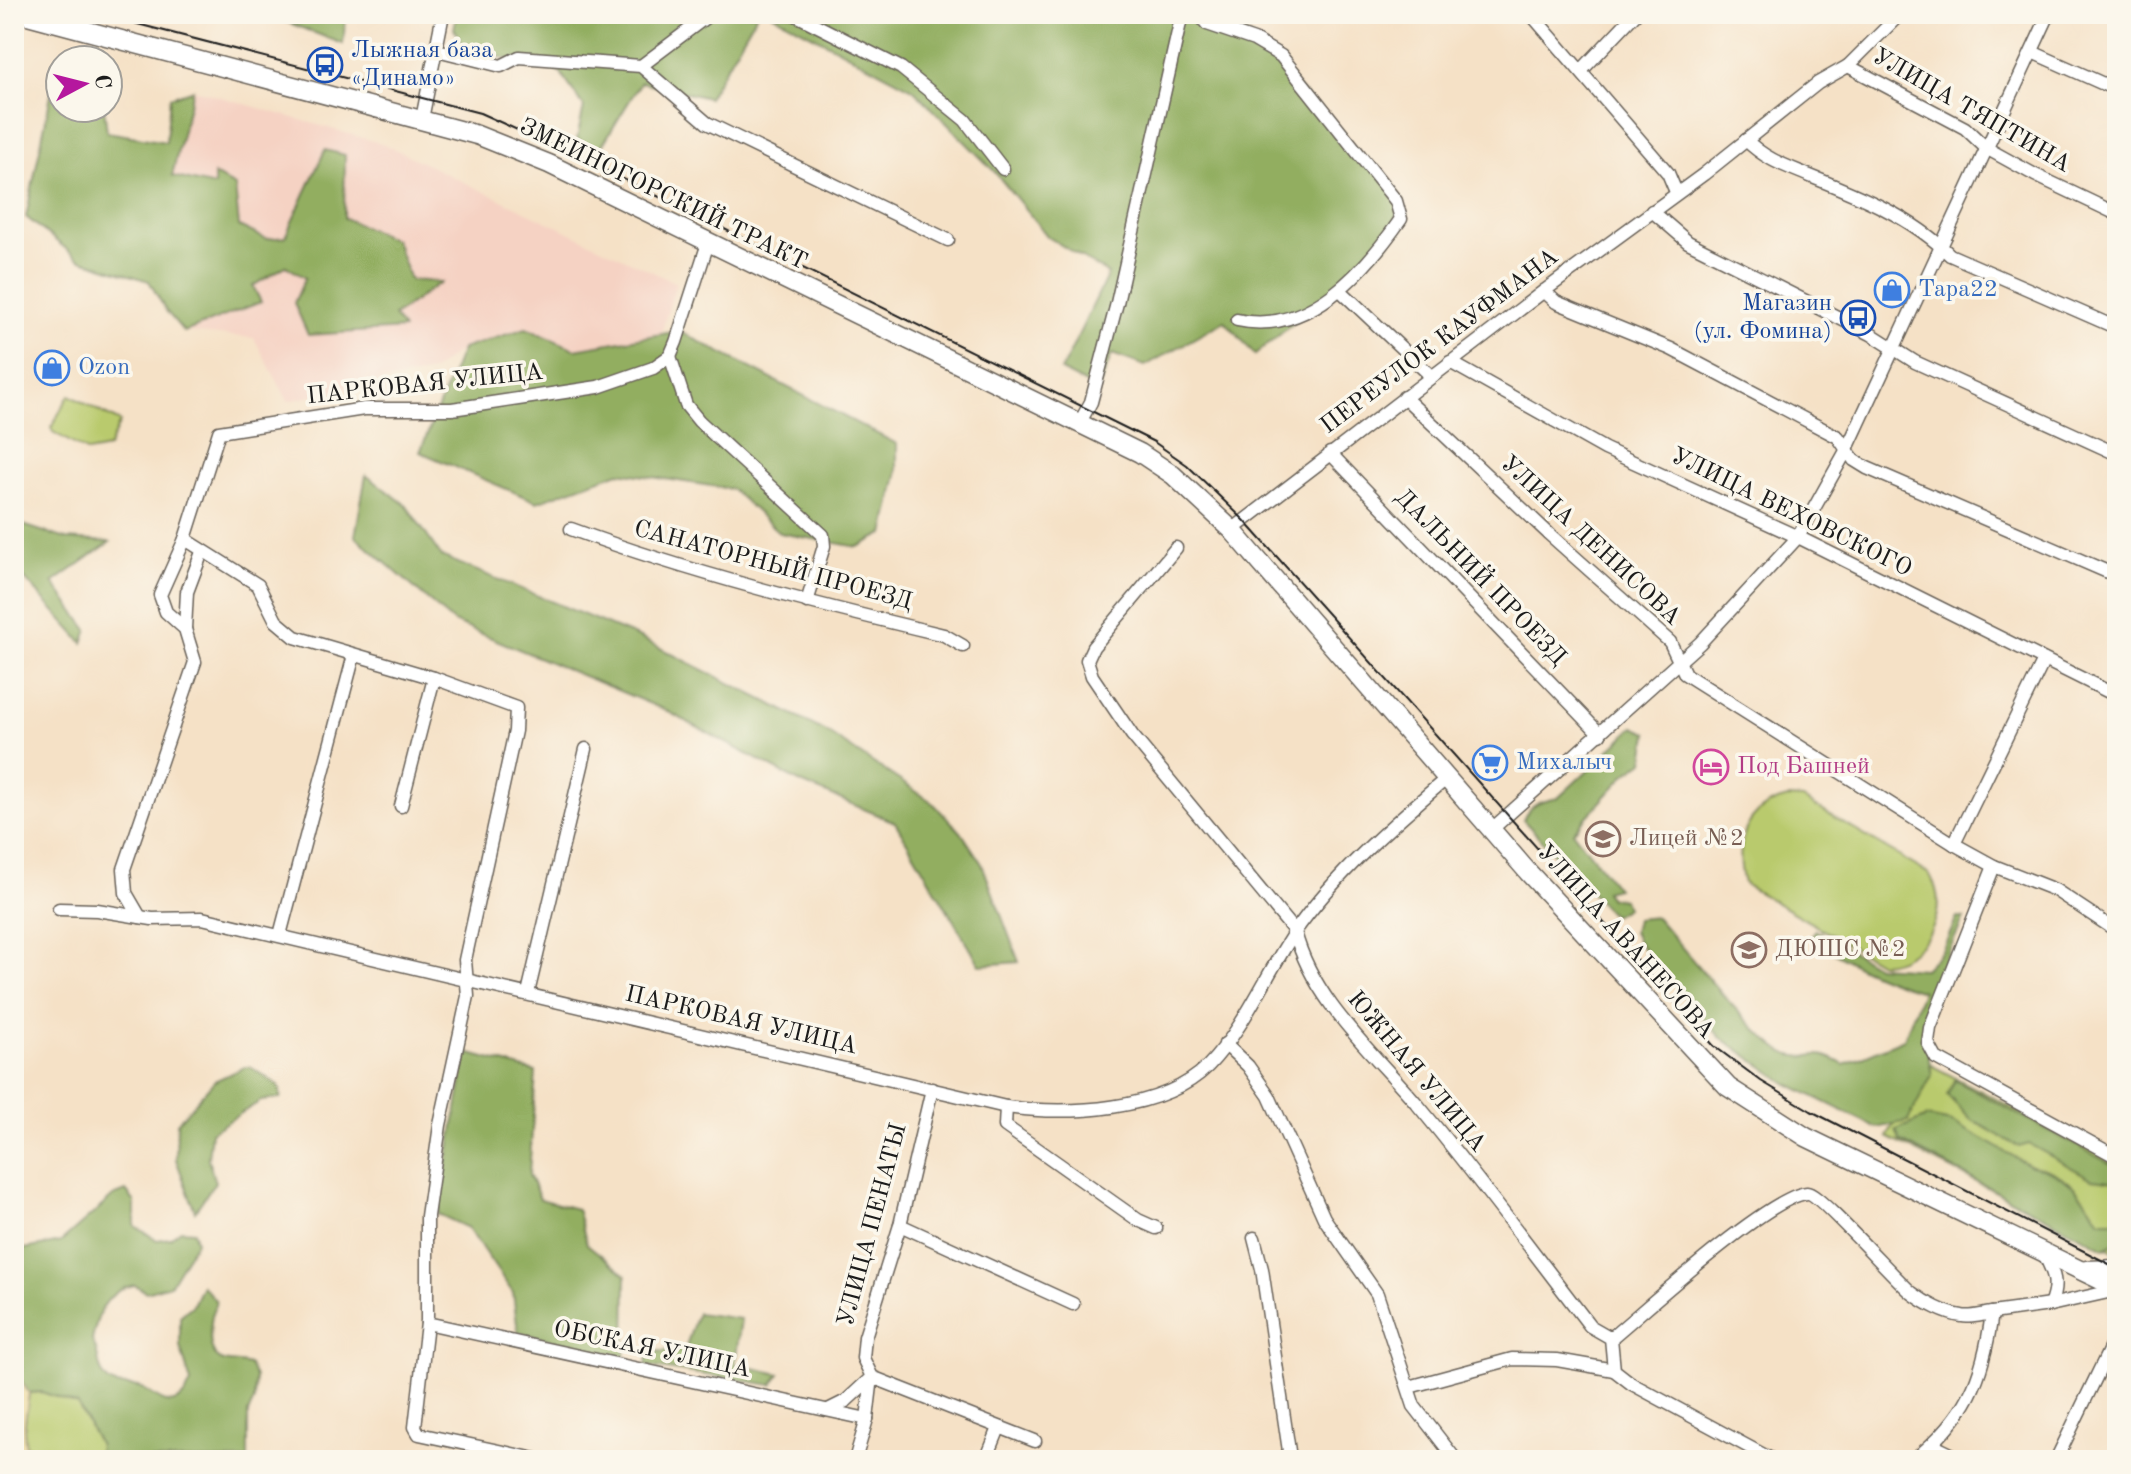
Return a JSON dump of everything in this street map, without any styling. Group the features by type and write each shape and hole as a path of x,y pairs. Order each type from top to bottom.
{"highway":[{"name":"ЗМЕИНОГОРСКИЙ ТРАКТ","path":"24,14 422,119 477,135 549,164 1140,453 1173,475 1232,530"},
{"name":"УЛИЦА АВАНЕСОВА","path":"1232,530 1447,778 1683,1042 1744,1100 1806,1137 2117,1289"},
{"name":"УЛИЦА АВАНЕСОВА","path":"2075,1268 2096,1271 2117,1269"}],"street":[{"path":"422,119 443,14"},
{"path":"641,66 710,14"},
{"path":"794,14 901,68 965,120 1003,169"},
{"path":"1080,422 1091,402 1117,303 1182,14"},
{"path":"1199,14 1207,24 1254,40 1281,56 1396,201 1401,219 1340,290 1301,316 1250,323 1237,320"},
{"path":"1531,14 1668,173 1676,192"},
{"path":"1581,71 1635,14"},
{"name":"ПЕРЕУЛОК КАУФМАНА","path":"1232,530 1818,83 1848,66 1900,14"},
{"path":"1492,829 1681,661 1798,537 1846,451 2049,14"},
{"path":"437,50 501,66 519,57 641,66 707,123 948,240"},
{"path":"2032,52 2117,90"},
{"name":"УЛИЦА ТЯПТИНА","path":"1848,66 1965,128 1986,148 2117,214"},
{"path":"1746,140 1777,164 1905,219 1933,236 1950,255 2117,328"},
{"path":"1652,211 1688,242 1871,334 1915,362 2117,454"},
{"path":"708,243 670,356 682,397 699,421 823,535 824,546 807,602"},
{"path":"1340,290 1431,376"},
{"path":"1544,291 1556,302 1671,349 1838,437 1846,451 1867,468 2117,576"},
{"name":"ПАРКОВАЯ УЛИЦА","path":"140,917 122,882 124,869 195,662 185,629 166,612 160,595 185,539 219,432 364,409 403,406 452,409 598,387 653,368 670,356"},
{"name":"УЛИЦА ВЕХОВСКОГО","path":"1450,362 1605,449 1798,537 2117,696"},
{"name":"УЛИЦА ДЕНИСОВА","path":"1404,397 1670,642 1685,674 1954,844 1994,866 2055,890 2117,931"},
{"name":"ДАЛЬНИЙ ПРОЕЗД","path":"1330,453 1600,734"},
{"name":"САНАТОРНЫЙ ПРОЕЗД","path":"571,529 635,553 807,602 944,635 963,646"},
{"path":"185,539 258,585 284,631 434,678 516,708 515,731 465,960 468,996 440,1125 427,1216 427,1323 415,1419 419,1434 540,1460"},
{"name":"ЮЖНАЯ УЛИЦА","path":"1176,548 1093,647 1087,660 1092,676 1132,735 1295,932 1308,970 1341,1017 1418,1105 1590,1326 1611,1338"},
{"path":"185,629 187,592 202,552"},
{"path":"280,935 354,655"},
{"path":"1954,844 2044,660"},
{"path":"401,806 434,678"},
{"path":"528,993 586,749"},
{"name":"ПАРКОВАЯ УЛИЦА","path":"59,909 97,910 140,917 202,918 1006,1107 1053,1113 1087,1110 1183,1086 1209,1065 1295,932 1357,861 1447,778"},
{"path":"1994,866 1930,1028 1928,1043 1936,1058 2117,1157"},
{"path":"1225,1044 1248,1066 1269,1096 1324,1218 1377,1294 1414,1406 1456,1460"},
{"name":"УЛИЦА ПЕНАТЫ","path":"855,1460 867,1419 872,1377 863,1358 865,1337 900,1225 932,1089"},
{"path":"1006,1107 1005,1126 1138,1220 1156,1228"},
{"path":"1614,1370 1611,1338 1703,1260 1785,1199 1814,1193 1914,1295 1964,1317 2050,1305 2117,1289"},
{"path":"900,1225 1073,1304"},
{"path":"1254,1238 1262,1269 1287,1456"},
{"path":"2044,1254 2056,1276 2057,1291 2050,1305"},
{"path":"1914,1460 1962,1413 1982,1373 1992,1313"},
{"name":"ОБСКАЯ УЛИЦА","path":"427,1323 867,1419"},
{"path":"2056,1460 2117,1334"},
{"path":"1409,1387 1512,1359 1557,1360 1614,1370 1632,1384 1773,1460"},
{"path":"828,1410 846,1401 872,1377 1035,1441"},
{"path":"986,1460 999,1428"},
{"path":"1932,1445 1963,1460"}],"shaded area":[{"path":"193,89 384,144 676,283 661,334 575,349 526,328 462,349 431,372 288,401 254,338 184,332 171,176"}],"green space":[{"path":"266,14 346,14 343,44"},
{"path":"457,14 757,14 708,98 641,82 600,149 577,139 584,107 560,72 464,48 454,29"},
{"path":"772,14 1229,14 1402,199 1390,243 1255,355 1225,321 1145,366 1112,354 1098,390 1061,371 1108,274 1048,237 994,171 913,89"},
{"path":"193,89 172,176 214,186 214,175 235,186 239,226 266,239 285,237 325,150 345,155 344,218 395,240 410,280 441,282 394,316 403,329 308,335 294,303 305,278 286,266 253,286 261,302 184,332 166,311 149,281 79,259 26,217 45,124 106,124 107,132 166,142 170,97"},
{"path":"526,328 575,349 679,331 897,444 897,475 884,534 858,547 780,533 731,489 619,472 537,502 420,452 462,349"},
{"path":"69,395 120,422 108,448 88,452 53,432 51,428"},
{"path":"366,475 406,505 441,556 640,638 825,731 932,802 961,832 982,864 1019,962 980,965 895,822 801,783 665,710 453,622 355,536"},
{"path":"14,522 66,539 110,542 53,583 88,630 83,643 14,567"},
{"path":"1634,727 1648,733 1644,761 1626,774 1573,832 1617,888 1605,891 1610,898 1623,899 1626,908 1613,916 1523,820 1533,807 1558,798"},
{"path":"1788,798 1803,799 1929,874 1938,904 1936,919 1921,944 1909,954 1880,963 1744,884 1740,855 1746,830 1761,810"},
{"path":"1656,917 1742,1015 1778,1048 1791,1055 1826,1056 1844,1065 1904,1039 1922,991 1850,962 1812,935 1815,930 1877,966 1924,969 1942,951 1957,918 1964,918 1938,976 1928,1011 1928,1051 1932,1075 1908,1121 1877,1128 1788,1084 1720,1037 1639,944 1633,932 1636,919"},
{"path":"467,1053 536,1072 529,1175 540,1199 577,1209 587,1244 626,1275 625,1357 518,1332 513,1293 468,1228 438,1214"},
{"path":"1925,1062 2117,1162 2117,1253 1887,1137"},
{"path":"251,1067 279,1086 281,1098 261,1101 211,1132 208,1159 215,1182 195,1211 176,1159 177,1123 214,1081"},
{"path":"1955,1080 2117,1167 2117,1182 2092,1179 2029,1144 2019,1147 1970,1119 1947,1095"},
{"path":"1927,1117 1952,1122 2031,1166 2054,1172 2072,1185 2100,1220 2117,1220 2117,1242 2104,1248 1900,1141 1896,1130"},
{"path":"126,1191 135,1202 135,1226 157,1240 170,1238 181,1230 194,1231 196,1242 170,1285 146,1292 135,1285 125,1288 104,1305 92,1341 102,1372 115,1385 139,1387 169,1402 180,1399 191,1383 180,1346 180,1316 193,1305 202,1285 216,1301 210,1334 213,1351 223,1361 249,1365 255,1377 254,1401 248,1413 248,1460 98,1460 99,1445 78,1405 42,1392 29,1393 14,1371 14,1251 61,1242 113,1196"},
{"path":"697,1313 741,1319 735,1364 780,1374 772,1385 646,1366 648,1352 685,1350"},
{"path":"42,1392 78,1405 99,1445 98,1460 27,1460 24,1430 29,1393"}],"sand":[{"path":"14,1371 29,1393 24,1430 27,1460 14,1460"}],"tram line":[{"path":"99,14 480,113 597,166 1154,442 1187,465 1244,520 1714,1046 1761,1081 1811,1111 2117,1268"}],"place":[{"name":"Лыжная база «Динамо»","path":"325,65"},
{"name":"Тара22","path":"1892,290"},
{"name":"Магазин (ул. Фомина)","path":"1858,318"},
{"name":"Ozon","path":"52,368"},
{"name":"Михалыч","path":"1490,763"},
{"name":"Под Башней","path":"1711,767"},
{"name":"Лицей №2","path":"1603,839"},
{"name":"ДЮШС №2","path":"1749,950"}]}
